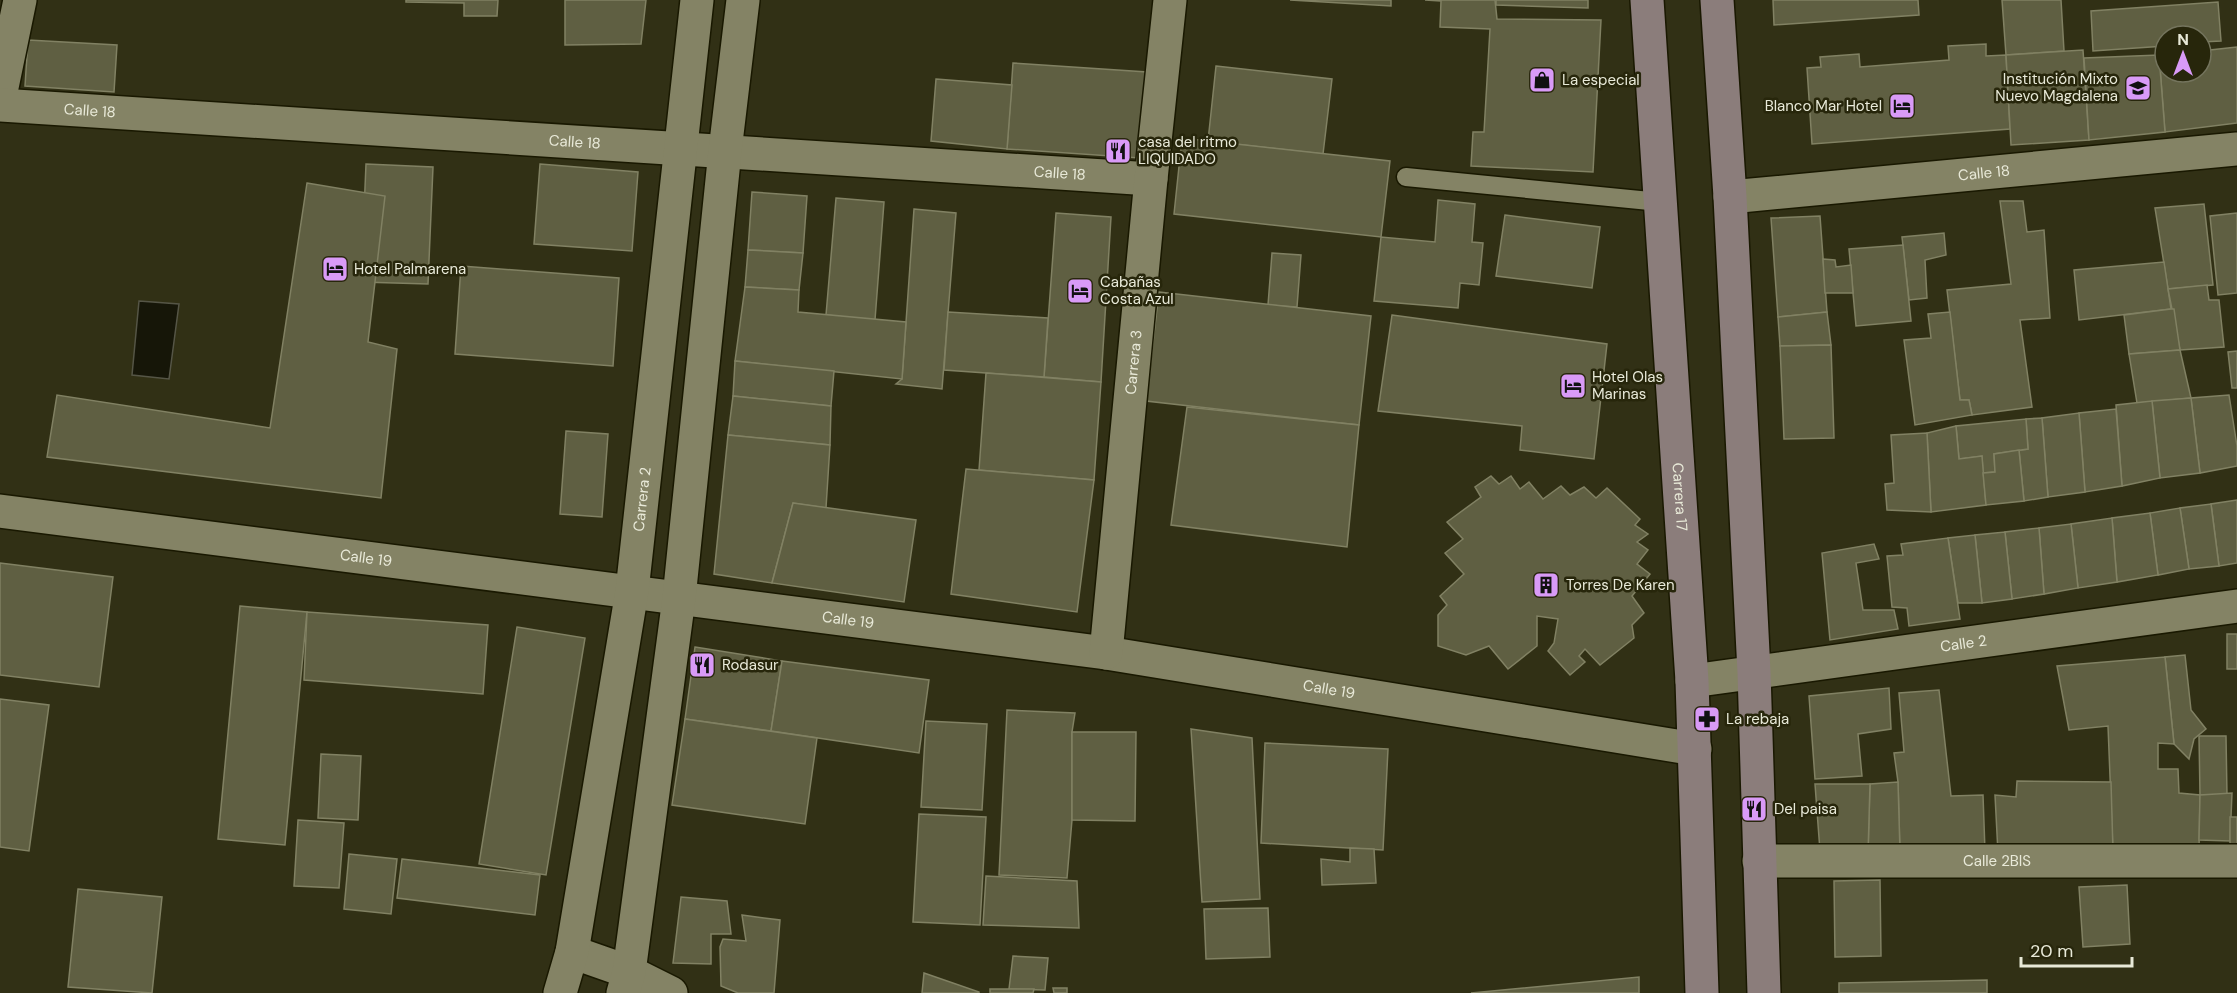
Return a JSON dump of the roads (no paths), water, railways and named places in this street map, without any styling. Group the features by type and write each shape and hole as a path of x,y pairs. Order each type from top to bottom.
{"main road":[{"name":"Carrera 17","path":"1647,0 1692,681 1702,993"},
{"path":"1718,0 1754,672 1764,993"}],"street":[{"path":"0,97 20,0"},
{"name":"Carrera 2","path":"560,993 572,952 632,591 697,0"},
{"path":"626,983 679,598 725,151 743,0"},
{"name":"Carrera 3","path":"1106,653 1170,0"},
{"name":"Calle 18","path":"0,105 681,150 1151,178"},
{"name":"Calle 18","path":"1730,197 2237,149"},
{"name":"Calle 19","path":"0,511 1106,653 1695,749"},
{"name":"Calle 2","path":"1692,681 2237,606"},
{"name":"Calle 2BIS","path":"1759,861 2237,861"},
{"path":"572,952 626,983 671,993"}],"lane":[{"path":"1406,177 1660,202"}],"place":[{"name":"La especial","path":"1542,80"},
{"name":"Institución Mixto Nuevo Magdalena","path":"2138,88"},
{"name":"Blanco Mar Hotel","path":"1902,106"},
{"name":"casa del ritmo LIQUIDADO","path":"1118,151"},
{"name":"Hotel Palmarena","path":"335,269"},
{"name":"Cabañas Costa Azul","path":"1080,291"},
{"name":"Hotel Olas Marinas","path":"1573,386"},
{"name":"Torres De Karen","path":"1546,585"},
{"name":"Rodasur","path":"702,665"},
{"name":"La rebaja","path":"1707,719"},
{"name":"Del paisa","path":"1754,809"}]}
